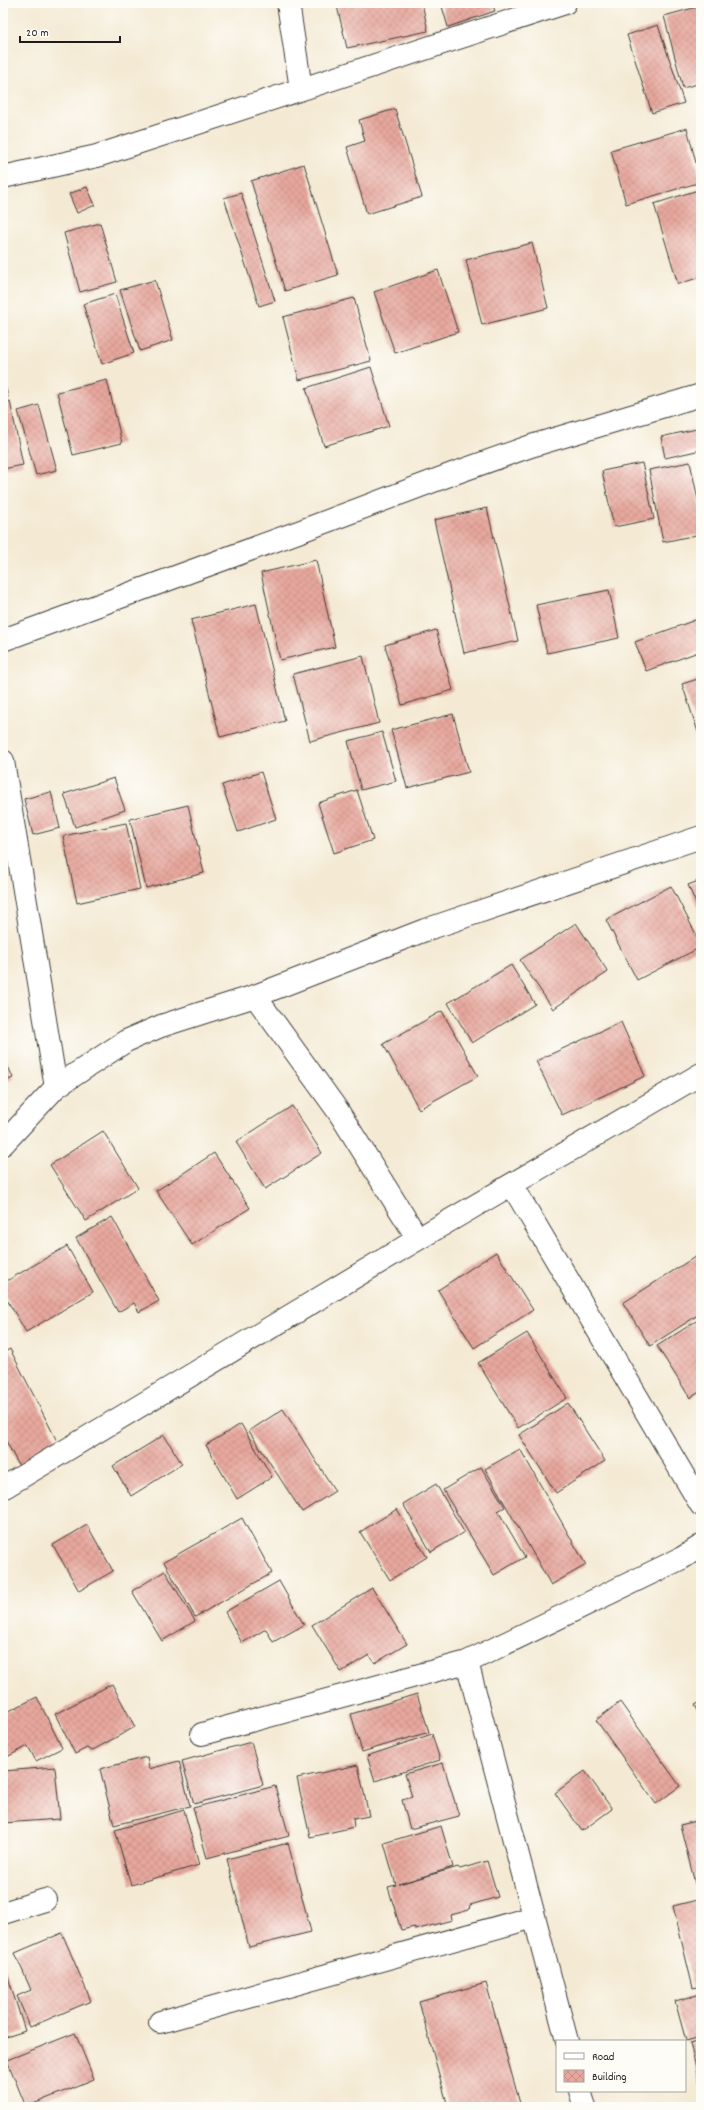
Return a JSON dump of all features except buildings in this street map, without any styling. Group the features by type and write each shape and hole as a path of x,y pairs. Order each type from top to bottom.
{"street":[{"path":"288,3 301,90"},
{"path":"3,177 97,156 565,3"},
{"path":"3,640 531,446 701,396"},
{"path":"3,761 56,1087"},
{"path":"3,1144 56,1087 126,1040 162,1026 255,996 425,930 701,837"},
{"path":"255,996 338,1111 418,1239"},
{"path":"3,1488 418,1239 701,1074"},
{"path":"512,1185 701,1505"},
{"path":"202,1734 466,1662 682,1558 701,1546"},
{"path":"466,1662 567,2040"},
{"path":"3,1913 44,1900"},
{"path":"160,2022 534,1917"},
{"path":"580,2092 585,2107"}]}
